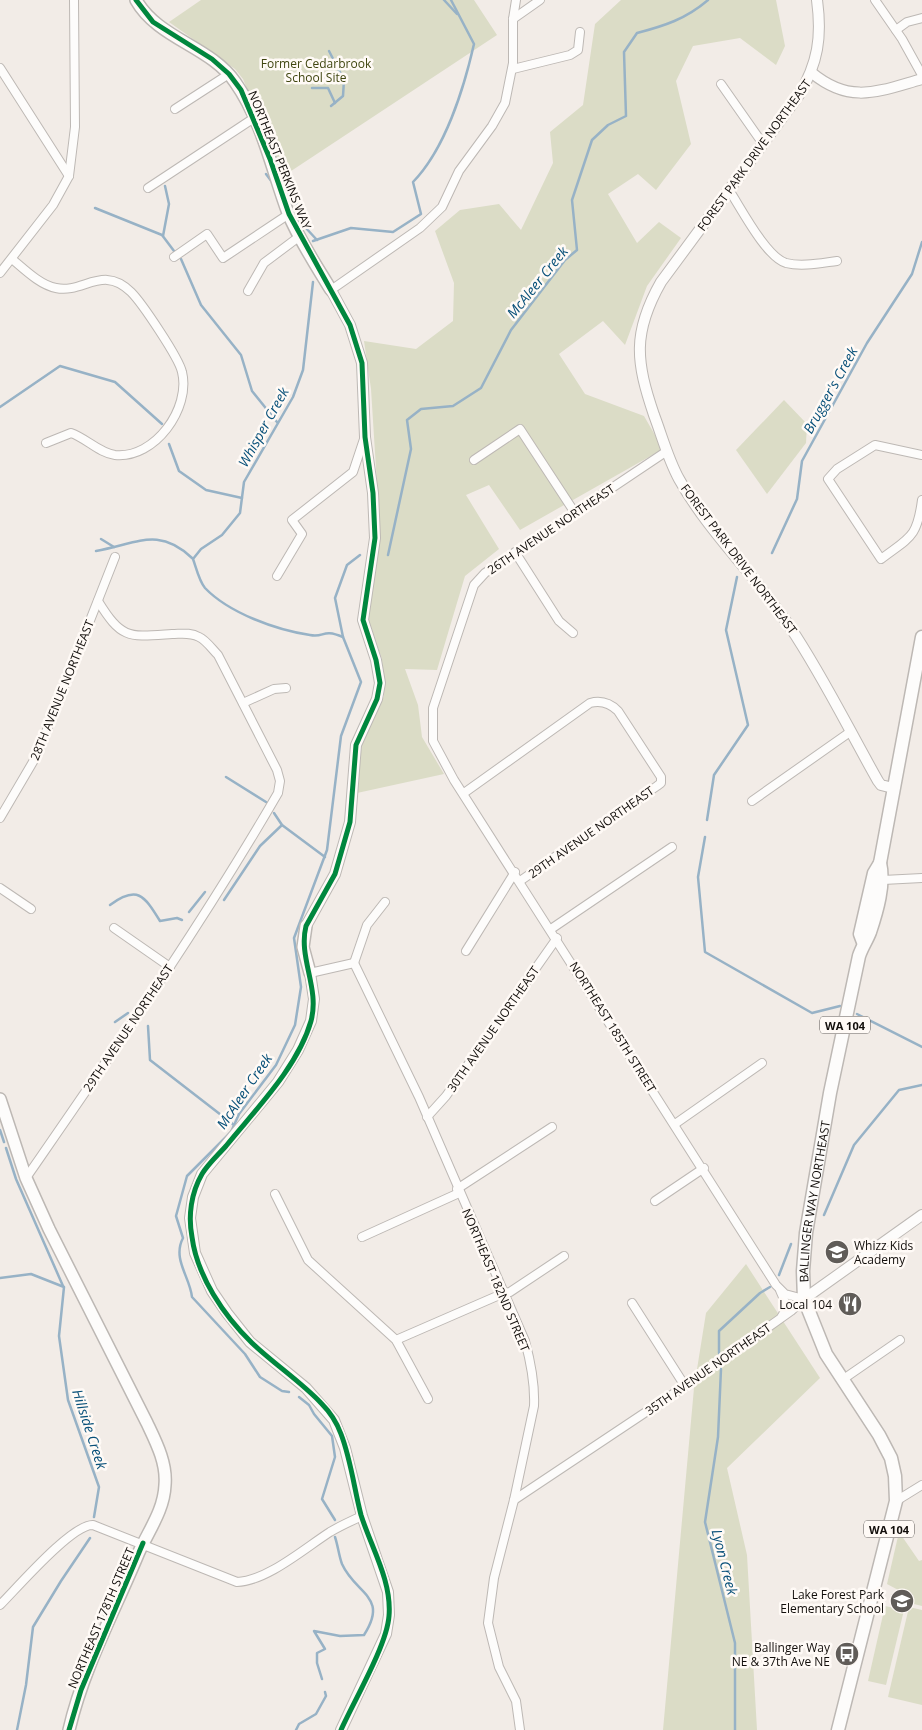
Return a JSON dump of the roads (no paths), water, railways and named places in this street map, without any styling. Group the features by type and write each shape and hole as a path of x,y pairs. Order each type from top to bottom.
{"main road":[{"name":"NORTHEAST PERKINS WAY","path":"136,0 153,22 212,59 229,74 241,90 254,118 289,214 331,290"},
{"name":"WA 104","path":"880,863 874,873 860,934 864,942 870,934 883,880 880,863 893,788 918,680 922,637"},
{"name":"NORTHEAST PERKINS WAY","path":"306,926 303,947 310,973"},
{"name":"BALLINGER WAY NORTHEAST","path":"838,1730 896,1501 895,1476 891,1458 879,1435 826,1354 804,1299 803,1271 806,1233 830,1093 864,942"},
{"name":"NORTHEAST 178TH STREET","path":"0,1099 26,1178 49,1229 158,1447 164,1467 166,1484 161,1508 143,1544 81,1690 69,1730"}],"street":[{"path":"0,273 53,205 69,176 75,127 74,0"},
{"path":"331,290 420,228 437,214 446,201 458,171 492,126 506,103 513,69 515,44 513,19 516,0"},
{"path":"513,19 540,0"},
{"name":"FOREST PARK DRIVE NORTHEAST","path":"818,0 819,34 812,73 763,144 662,282 648,305 643,320 640,360 643,380 667,451 678,477 694,503 791,628 878,781 881,785 893,788"},
{"path":"812,73 827,85 858,94 872,93 922,77 896,30 875,0"},
{"path":"896,30 908,22 922,18"},
{"path":"513,69 570,55 578,50 580,32"},
{"path":"0,68 69,176"},
{"path":"175,109 229,74"},
{"path":"721,84 763,144"},
{"path":"148,188 254,118"},
{"path":"729,190 775,258 788,264 837,261"},
{"path":"174,257 206,234 223,258 289,214"},
{"path":"248,291 264,263 300,236"},
{"path":"12,259 44,283 55,288 67,289 94,280 120,284 131,292 156,327 182,369 184,380 174,418 165,433 156,442 129,454 114,455 71,433 46,443"},
{"name":"NORTHEAST PERKINS WAY","path":"306,926 335,874 350,822 356,745 377,699 380,683 376,660 363,620 374,538 373,492 365,437 362,363 357,344 331,290"},
{"path":"474,460 520,429 575,513"},
{"path":"277,576 302,534 292,520 353,472 365,437"},
{"path":"922,456 874,445 837,469 828,479 881,559 912,536 919,524 922,500"},
{"name":"26TH AVENUE NORTHEAST","path":"433,741 434,708 469,595 484,573 667,451"},
{"path":"515,552 559,621 573,633"},
{"name":"28TH AVENUE NORTHEAST","path":"0,818 37,755 115,557"},
{"path":"98,601 110,620 127,634 137,637 188,633 200,637 218,656 243,703 274,689 286,688"},
{"name":"29TH AVENUE NORTHEAST","path":"464,794 590,703 605,702 618,711 661,777 661,782 520,881"},
{"name":"29TH AVENUE NORTHEAST","path":"26,1178 230,878 278,793 280,781 277,770 243,703"},
{"path":"752,801 850,732"},
{"name":"NORTHEAST 185TH STREET","path":"433,741 464,794 780,1290"},
{"path":"551,929 672,846"},
{"name":"29TH AVENUE NORTHEAST","path":"466,950 515,872"},
{"path":"883,880 922,878"},
{"path":"0,888 31,908"},
{"path":"341,1730 386,1634 389,1615 388,1592 362,1516 345,1448 334,1420 306,1388 250,1342 227,1313 203,1272 195,1253 191,1236 190,1218 193,1196 202,1174 278,1082 298,1050 311,1021 314,999 310,973 354,963 367,924 385,902"},
{"path":"114,928 170,967"},
{"name":"30TH AVENUE NORTHEAST","path":"427,1117 446,1096 556,938"},
{"name":"NORTHEAST 182ND STREET","path":"354,963 427,1117 525,1340 532,1366 535,1390 514,1500 494,1578 488,1622 499,1667 516,1701 520,1730"},
{"path":"675,1124 762,1063"},
{"path":"362,1237 458,1191 552,1127"},
{"path":"655,1201 704,1168"},
{"path":"275,1194 308,1260 396,1340 428,1399"},
{"name":"35TH AVENUE NORTHEAST","path":"514,1500 685,1386 922,1215"},
{"path":"396,1340 510,1292 564,1256"},
{"path":"780,1290 785,1294 804,1299"},
{"path":"780,1290 786,1304 786,1310 781,1318"},
{"path":"632,1303 685,1386"},
{"path":"842,1380 900,1340"},
{"path":"896,1501 922,1485"},
{"path":"0,1605 65,1539 83,1526 93,1525 230,1580 247,1582 260,1577 336,1529 362,1516"}],"waterway":[{"name":"Whisper Creek","path":"444,0 457,14"},
{"name":"Whisper Creek","path":"313,241 351,228 393,232 421,214 413,182 435,153 452,117 474,44 451,0"},
{"name":"McAleer Creek","path":"388,555 411,449 407,420 421,409 453,406 481,388 511,330 565,260 577,250 572,200 592,140 608,125 626,116 624,52 637,33 674,21 700,7 708,0"},
{"path":"329,51 344,80 343,96 331,106"},
{"path":"312,88 328,88 335,103"},
{"path":"266,174 272,182"},
{"path":"163,236 169,204 165,186"},
{"path":"293,193 298,208"},
{"path":"95,208 162,235 174,251"},
{"path":"301,215 305,227 317,240"},
{"name":"Brugger's Creek","path":"772,553 797,499 802,461 867,343 912,274 922,242"},
{"path":"181,259 201,305 241,355 252,391 277,422"},
{"name":"Whisper Creek","path":"313,282 303,370 293,397 244,482 240,513 222,535 201,549 193,559 199,578 205,588 215,597 240,613 268,625 297,633 315,636 331,633 343,637"},
{"path":"0,407 60,366 115,382 162,424"},
{"path":"169,444 179,471 206,490 242,498"},
{"path":"101,539 114,547"},
{"path":"96,551 135,542 157,540 168,542 180,548 192,558"},
{"name":"McAleer Creek","path":"289,1392 282,1391 260,1377 245,1354 192,1297 180,1261 179,1253 183,1238 176,1216 187,1176 231,1132 239,1114 276,1065 295,1025 301,987 294,938 327,850 341,736 361,682 343,637 335,598 347,565 360,555"},
{"path":"707,820 714,775 748,725 726,630 737,577"},
{"path":"226,777 266,802"},
{"path":"274,813 282,825 325,857"},
{"path":"224,900 260,846 282,825"},
{"path":"705,837 698,877 705,952 812,1013 840,1006"},
{"path":"189,912 205,892"},
{"path":"110,905 127,895 133,894 144,899 160,921 177,918 182,920"},
{"path":"115,1022 128,1013"},
{"path":"857,1014 922,1047"},
{"path":"148,1026 150,1060 234,1125"},
{"name":"Lyon Creek","path":"824,1215 854,1145 899,1090 922,1085"},
{"path":"0,1130 4,1142"},
{"name":"Hillside Creek","path":"6,1148 16,1179 63,1286"},
{"name":"Lyon Creek","path":"779,1275 791,1244"},
{"name":"Hillside Creek","path":"0,1278 31,1274 64,1287 59,1336 68,1400 99,1487 94,1517"},
{"name":"Lyon Creek","path":"719,1353 719,1331 760,1293 770,1287"},
{"name":"Lyon Creek","path":"721,1369 718,1437 705,1522 735,1643 735,1730"},
{"name":"McAleer Creek","path":"299,1397 309,1405 332,1436 335,1457 322,1499 335,1520"},
{"name":"McAleer Creek","path":"322,1679 317,1663 317,1653 325,1649 314,1631 340,1636 364,1635 371,1622 373,1612 368,1596 355,1583 342,1564 335,1537"},
{"name":"Hillside Creek","path":"17,1730 26,1685 33,1627 90,1538"},
{"name":"McAleer Creek","path":"296,1730 299,1724 316,1714 326,1696 325,1692"}],"place":[{"name":"Whizz Kids Academy","path":"837,1252"},
{"name":"Local 104","path":"850,1304"},
{"name":"Lake Forest Park Elementary School","path":"902,1601"},
{"name":"Ballinger Way NE & 37th Ave NE","path":"847,1654"}],"park label":[{"name":"Former Cedarbrook School Site","path":"316,70"}]}
